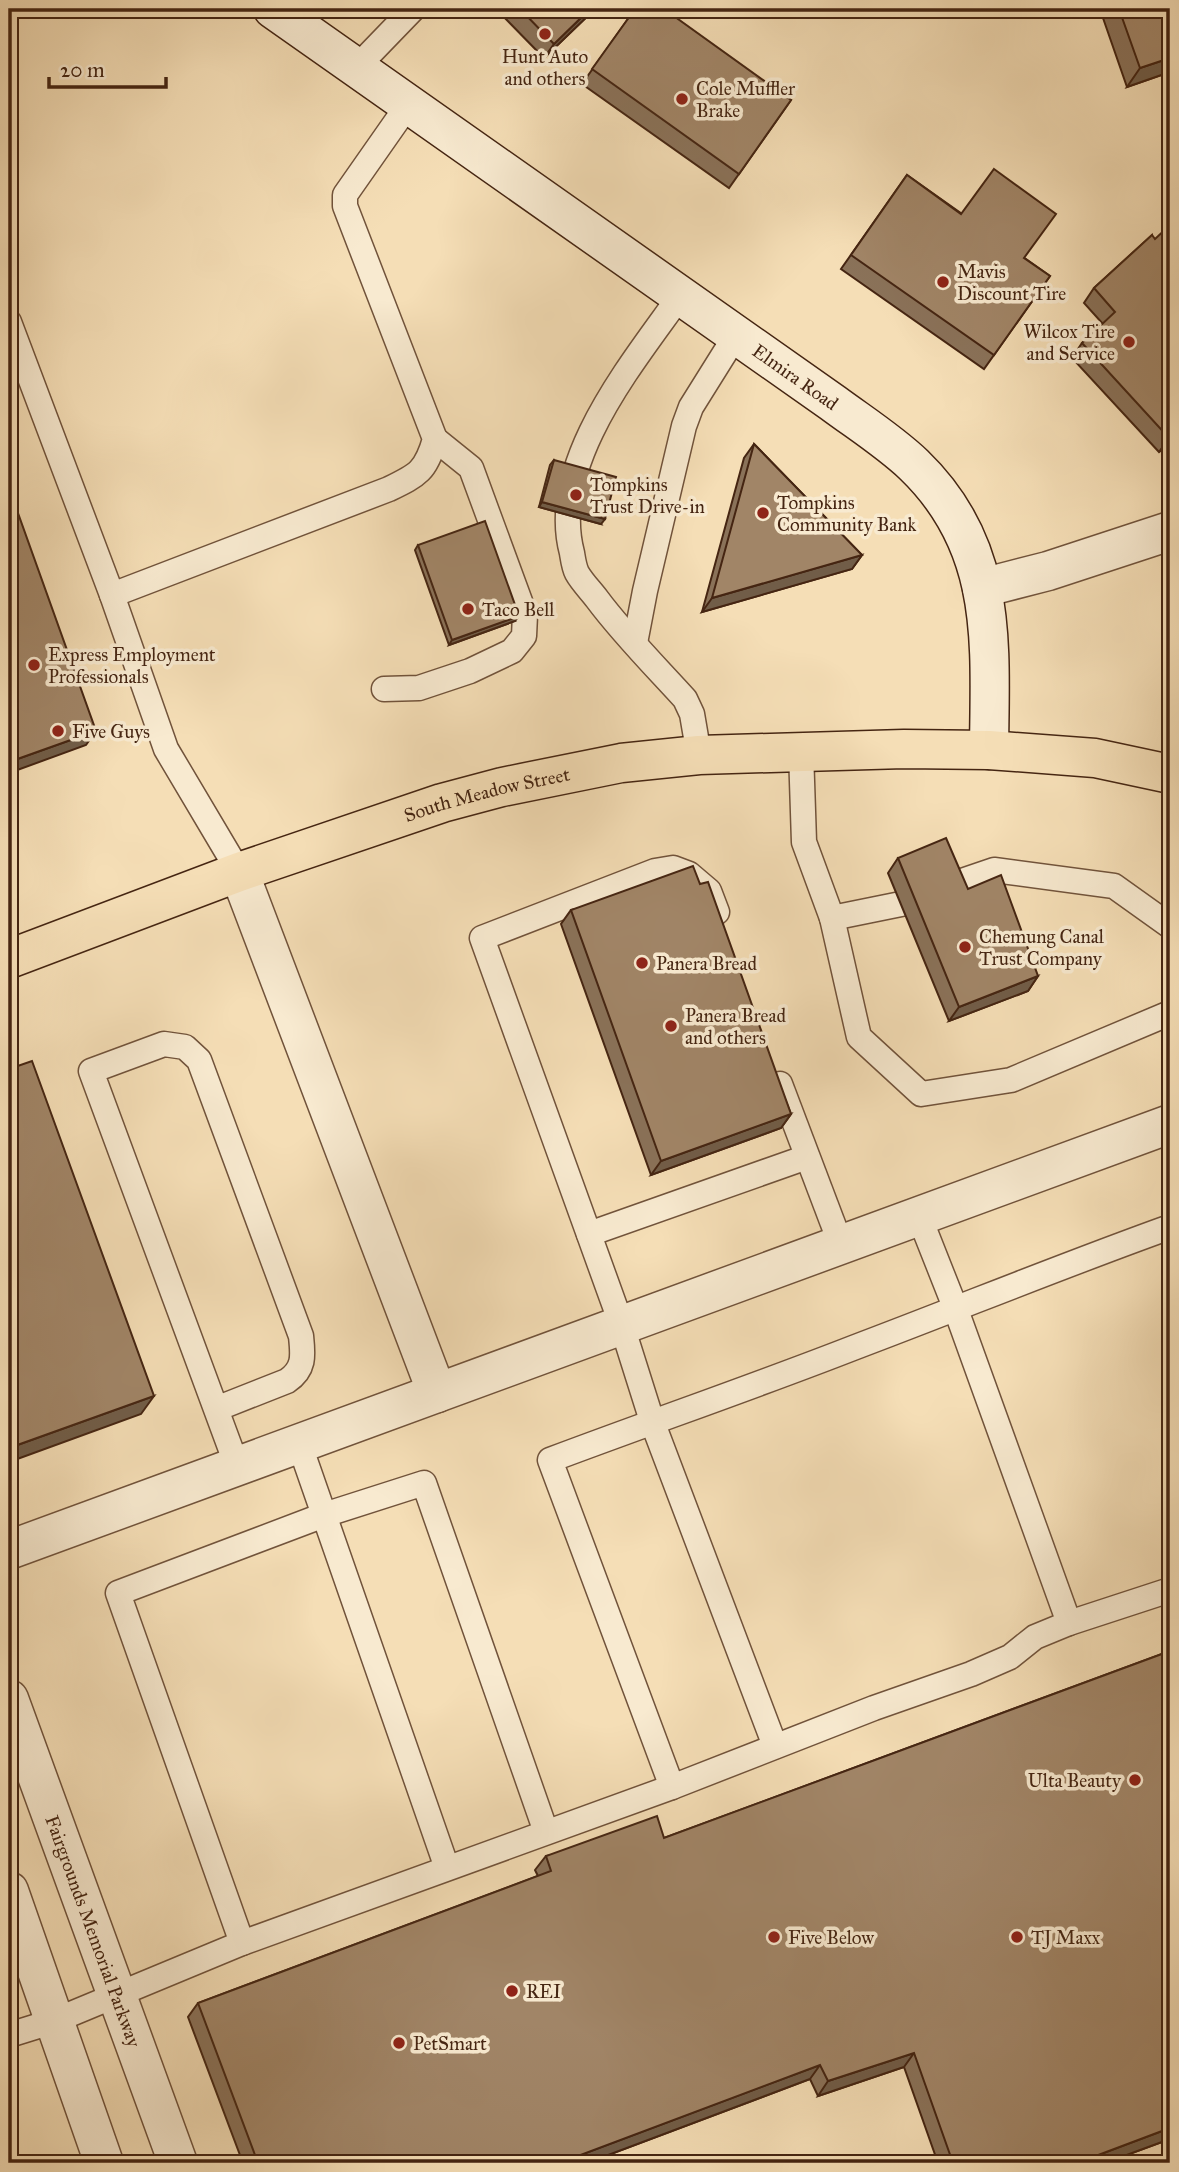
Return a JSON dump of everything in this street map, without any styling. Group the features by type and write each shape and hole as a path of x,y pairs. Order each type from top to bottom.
{"highway":[{"name":"South Meadow Street","path":"9,959 239,872 442,803 502,787 621,763 699,755 890,748 989,750"},
{"path":"989,750 1095,758 1170,774"}],"street":[{"name":"Elmira Road","path":"273,9 833,403 913,464 936,489 957,520 974,554 990,642 989,750"},
{"path":"982,588 1048,571 1170,531"},
{"path":"239,872 437,1393"},
{"path":"9,1550 1170,1124"},
{"name":"Fairgrounds Memorial Parkway","path":"9,1699 178,2163"},
{"path":"9,1891 104,2163"}],"lane":[{"path":"356,68 412,9"},
{"path":"384,689 419,688 470,671 512,651 524,636 525,615 471,468 435,439 345,206 345,195 408,104"},
{"path":"680,296 606,402 587,438 567,515 568,538 577,573 604,608 685,699 692,714 699,755"},
{"path":"9,322 112,595 166,749 239,872"},
{"path":"635,643 684,426 691,407 736,335"},
{"path":"112,595 389,489 415,476 429,460 435,439"},
{"path":"801,751 804,842 832,918 859,1037 921,1094 1011,1080 1170,1013"},
{"path":"723,929 709,891 689,874 673,868 655,871 482,938 622,1326 652,1421 775,1746"},
{"path":"950,884 994,870 1114,886 1170,926"},
{"path":"832,918 901,904"},
{"path":"215,1409 287,1381 295,1375 304,1359 302,1336 199,1059 185,1047 164,1044 91,1071 215,1409 237,1466"},
{"path":"774,1069 841,1245"},
{"path":"589,1234 807,1157"},
{"path":"919,1216 955,1307 1069,1623"},
{"path":"672,1787 550,1460 770,1380 1170,1227"},
{"path":"299,1443 447,1868"},
{"path":"242,1943 118,1593 324,1516 424,1483 546,1832"},
{"path":"9,2035 54,2021 242,1943 672,1787 874,1708 971,1674 1010,1657 1035,1637 1170,1590"}],"building":[{"path":"520,9 590,9 554,44"},
{"name":"Cole Muffler Brake","path":"635,9 664,9 791,100 739,174 592,69"},
{"path":"1119,9 1170,9 1170,58 1140,68"},
{"name":"Mavis Discount Tire","path":"994,169 1056,214 1024,258 1050,276 994,355 851,255 907,175 961,214"},
{"name":"Wilcox Tire and Service","path":"1170,225 1169,438 1082,343 1115,312 1094,288 1152,235 1155,239"},
{"name":"Tompkins Community Bank","path":"754,444 862,555 712,598"},
{"name":"Tompkins Trust Drive-in","path":"554,460 616,477 605,519 542,502"},
{"path":"9,488 96,731 9,762"},
{"path":"485,521 519,616 452,640 418,545"},
{"name":"Chemung Canal Trust Company","path":"946,838 968,889 1001,875 1038,976 959,1007 898,858"},
{"name":"Panera Bread and others","path":"693,866 700,884 708,882 791,1114 661,1161 571,910"},
{"path":"32,1061 154,1396 9,1448 9,1069"},
{"path":"1170,1651 1170,2128 1077,2163 953,2163 914,2053 828,2081 820,2065 575,2157 578,2163 258,2163 198,2003 551,1871 546,1856 657,1816 664,1838"}],"place":[{"name":"Hunt Auto and others","path":"545,34"},
{"name":"Cole Muffler Brake","path":"682,99"},
{"name":"Mavis Discount Tire","path":"943,282"},
{"name":"Wilcox Tire and Service","path":"1129,342"},
{"name":"Tompkins Trust Drive-in","path":"576,495"},
{"name":"Tompkins Community Bank","path":"763,513"},
{"name":"Taco Bell","path":"468,609"},
{"name":"Express Employment Professionals","path":"34,665"},
{"name":"Five Guys","path":"58,731"},
{"name":"Chemung Canal Trust Company","path":"965,947"},
{"name":"Panera Bread","path":"642,963"},
{"name":"Panera Bread and others","path":"671,1026"},
{"name":"Ulta Beauty","path":"1135,1780"},
{"name":"Five Below","path":"774,1937"},
{"name":"TJ Maxx","path":"1017,1937"},
{"name":"REI","path":"512,1991"},
{"name":"PetSmart","path":"399,2043"}]}
